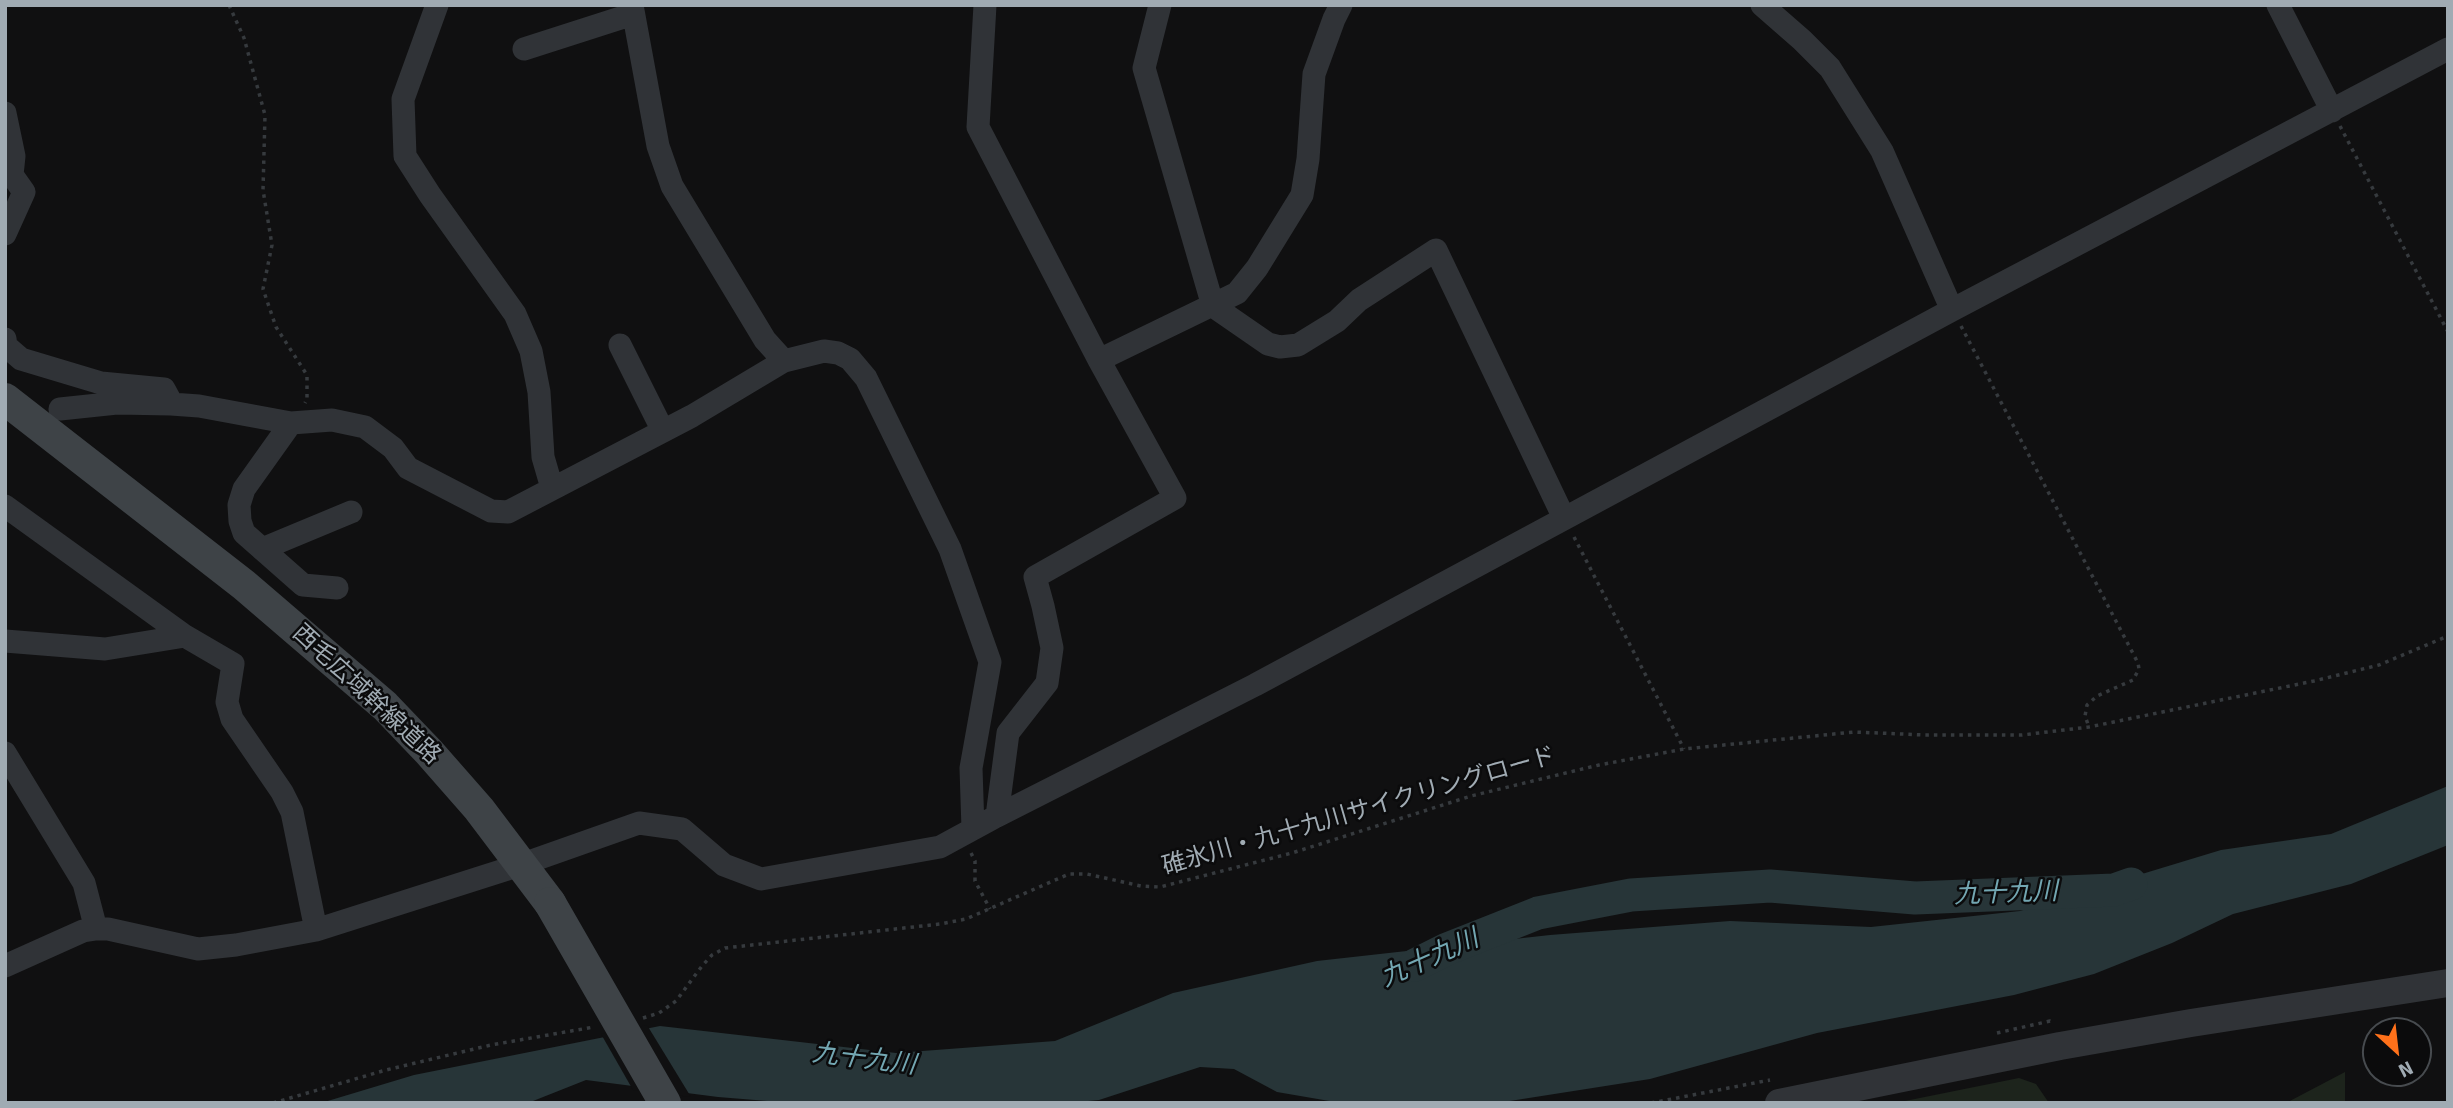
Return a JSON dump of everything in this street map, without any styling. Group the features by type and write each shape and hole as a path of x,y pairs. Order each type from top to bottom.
{"main road":[{"name":"西毛広域幹線道路","path":"5,399 244,585 385,706 429,752 479,809 550,903 665,1103"}],"street":[{"path":"436,5 403,99 405,156 515,314 531,351 539,392 543,457 552,488"},
{"path":"985,5 978,127 1099,360 1175,498 1035,577 1052,648 1046,683 1008,733 997,816"},
{"path":"1160,5 1144,68 1213,306 1268,344 1280,347 1298,345 1337,321 1359,300 1436,250 1564,518"},
{"path":"1099,360 1237,293 1257,268 1302,195 1308,159 1314,74 1341,5"},
{"path":"1762,5 1830,68 1876,141 1952,310"},
{"path":"2278,5 2332,111"},
{"path":"524,49 633,9 658,146 672,186 765,340 784,361"},
{"path":"5,966 83,931 96,929 108,929 198,949 316,930 520,866 639,823 682,829 724,865 761,879 940,848 997,816 1255,685 1952,310 2448,49"},
{"path":"5,113 14,156 8,177 24,191 5,234"},
{"path":"5,339 6,346 21,359 100,383 164,389 171,404"},
{"path":"620,345 663,431"},
{"path":"60,409 117,403 171,404 199,406 291,423 331,420 365,427 393,448 408,468 491,511 508,512 663,431 784,361 824,351 838,353 850,359 866,378 950,550 990,662 971,768 968,832"},
{"path":"291,423 244,489 239,505 240,521 244,533 303,585 337,588"},
{"path":"5,506 185,636 233,664 227,702 232,719 282,792 292,812 316,930"},
{"path":"262,549 351,512"},
{"path":"5,641 105,649 185,636"},
{"path":"5,753 84,883 96,929"},
{"path":"1779,1103 2060,1046 2448,983"}],"path":[{"path":"229,5 244,38 265,115 263,190 272,245 263,289 276,327 307,375 307,399 291,423"},
{"path":"2332,111 2448,332"},
{"path":"1952,310 2138,663 2139,669 2133,680 2097,696 2087,705 2085,716 2089,727"},
{"path":"1564,518 1684,749"},
{"name":"碓氷川・九十九川サイクリングロード","path":"637,1019 659,1013 676,1001 712,955 725,948 966,919 1069,874 1087,874 1141,886 1160,887 1185,882 1292,853 1496,789 1684,749 1854,732 2021,735 2089,727 2314,681 2379,664 2448,636"},
{"path":"968,832 975,861 975,881 990,909"},
{"path":"273,1103 386,1070 491,1045 597,1026"}],"shaded area":[{"path":"2345,1072 2345,1103 2286,1103"},
{"path":"2019,1078 2036,1084 2049,1103 1895,1103"}],"water":[{"path":"2448,786 2448,845 2351,884 2233,914 2172,943 2094,974 2014,995 1817,1033 1650,1079 1497,1103 1341,1103 1277,1092 1234,1069 1200,1067 1099,1100 1067,1103 792,1103 718,1097 586,1080 528,1103 321,1103 414,1075 660,1026 896,1053 1055,1041 1173,993 1317,961 1550,935 1730,921 1871,927 2020,911 2221,850 2331,834"}],"pier":[{"path":"647,1025 691,1097 633,1090 601,1034"}],"waterway":[{"name":"九十九川","path":"1415,965 1447,949 1538,913 1631,895 1770,886 1915,898 2114,890 2131,884"}]}
